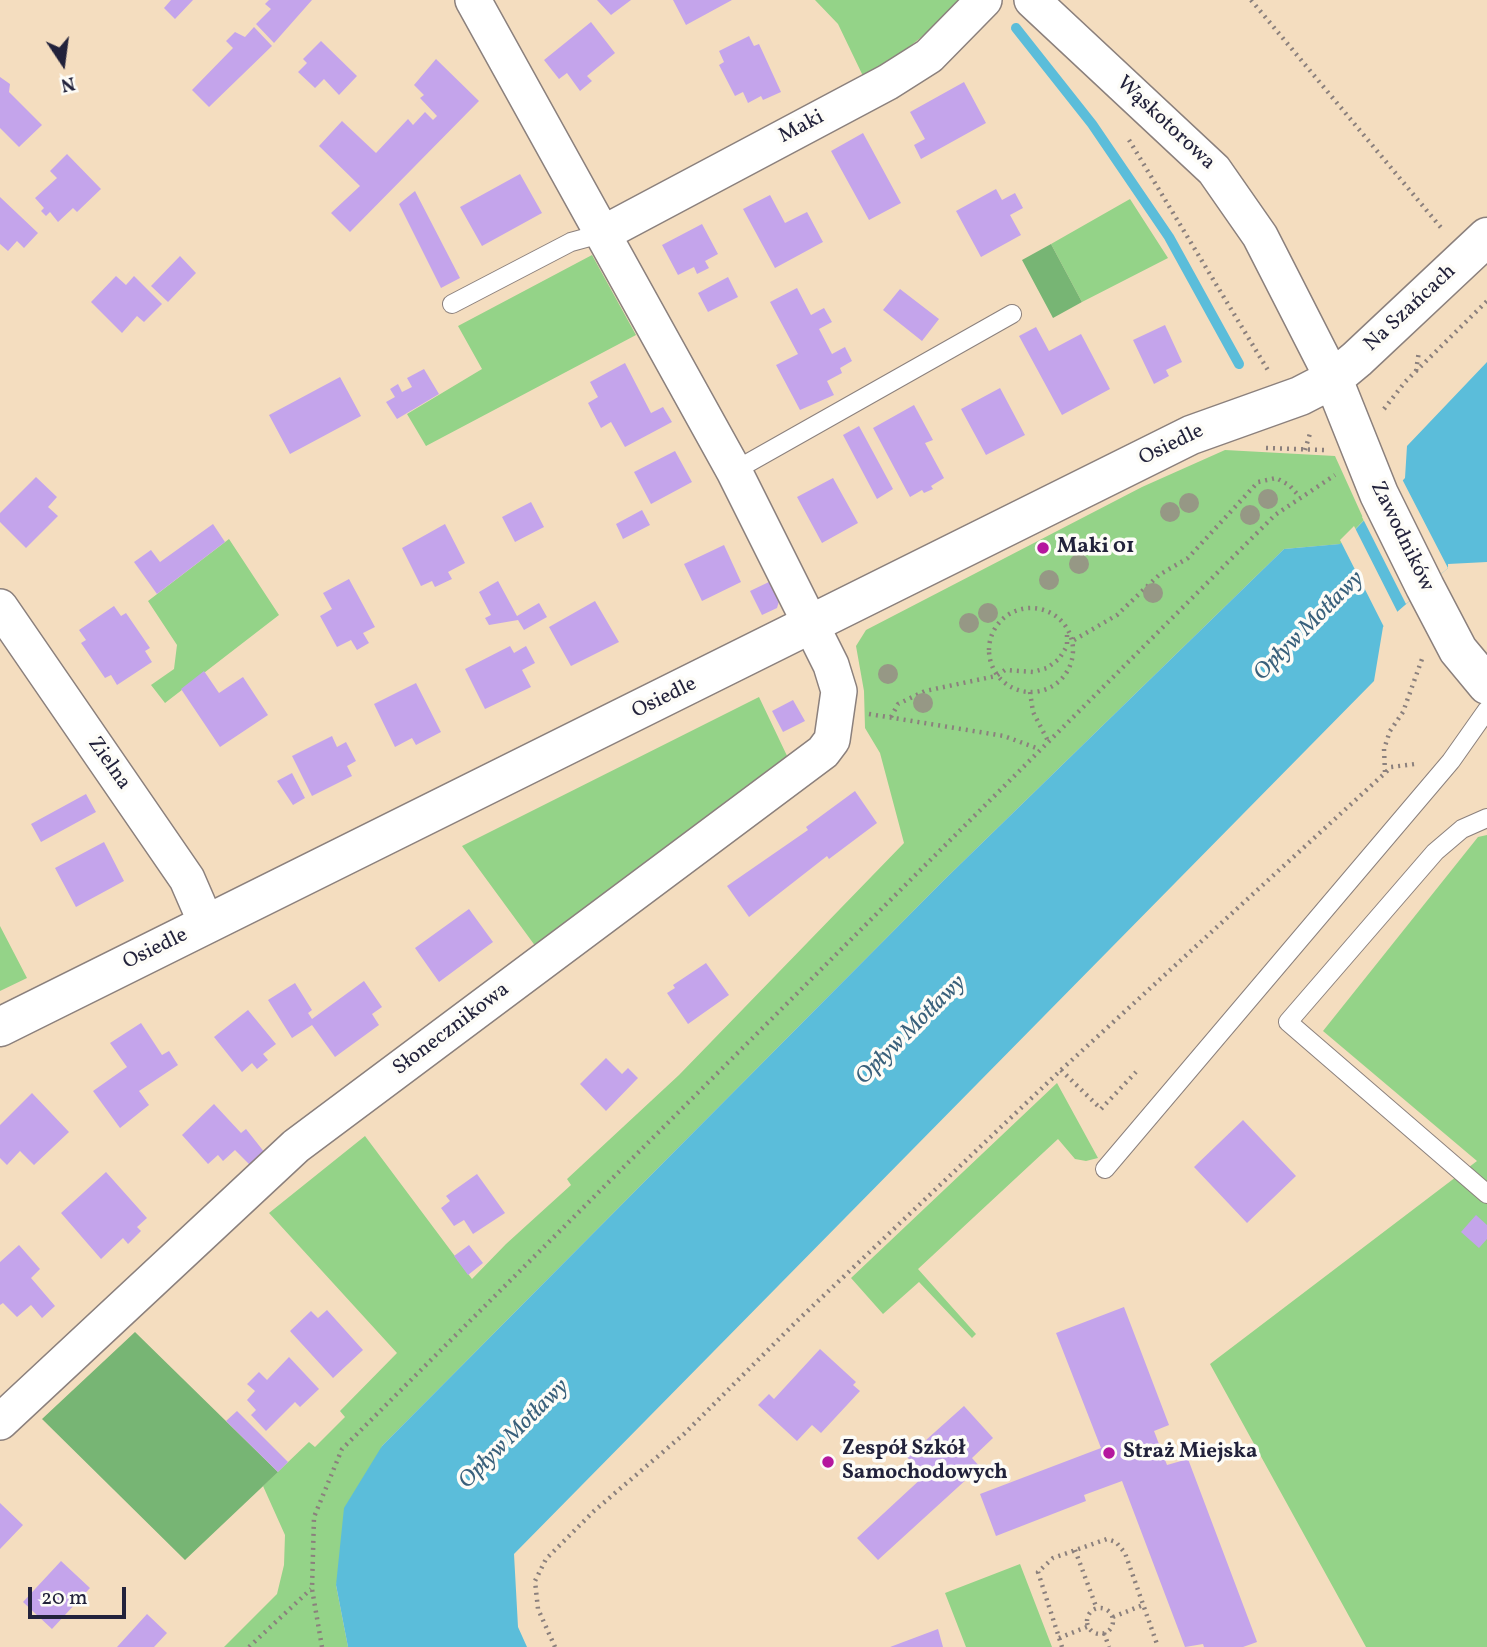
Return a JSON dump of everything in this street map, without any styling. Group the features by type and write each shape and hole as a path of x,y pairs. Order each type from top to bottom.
{"street":[{"path":"473,0 734,471 811,627"},
{"name":"Maki","path":"604,233 888,82 929,56 984,0"},
{"name":"Wąskotorowa","path":"1032,0 1214,170 1260,236 1333,379"},
{"name":"Na Szańcach","path":"1333,379 1477,247"},
{"name":"Zawodników","path":"1333,379 1379,494 1425,587 1458,650 1487,685"},
{"name":"Osiedle","path":"0,1027 811,627 1191,435 1300,397 1333,379"},
{"name":"Zielna","path":"0,607 187,879 207,925"},
{"name":"Słonecznikowa","path":"0,1422 296,1146 823,752 832,740 839,691 831,665 811,627"}],"lane":[{"path":"452,304 571,242 604,233"},
{"path":"734,471 1012,314"},
{"path":"1105,1169 1451,761 1487,710"},
{"path":"1487,818 1462,829 1435,852 1288,1022 1487,1194"}],"path":[{"path":"1251,0 1477,247"},
{"path":"1125,135 1176,214 1273,380"},
{"path":"1381,418 1385,405 1405,382 1487,301"},
{"path":"1305,450 1312,427 1322,432"},
{"path":"322,1647 312,1588 314,1517 329,1474 348,1441 1275,515 1347,467"},
{"path":"1074,640 1117,615 1159,575 1188,558 1258,482 1276,478 1289,485 1300,497"},
{"path":"1024,608 1046,609 1064,621 1074,640 1073,659 1064,676 1048,688 1030,692 1011,688 996,676 988,656 991,634 1004,617 1024,608"},
{"path":"891,717 898,704 925,691 996,676 1005,670 1033,672 1047,668 1059,659 1066,646 1068,630"},
{"path":"1385,773 1384,749 1390,731 1409,699 1426,648"},
{"path":"1030,692 1033,712 1048,741"},
{"path":"859,712 1004,736 1039,749"},
{"path":"555,1647 538,1608 535,1581 546,1559 594,1511 684,1434 797,1321 1061,1070 1391,767 1451,761"},
{"path":"1061,1070 1101,1109 1136,1072"},
{"path":"1062,1647 1038,1572 1045,1563 1099,1540 1116,1542 1125,1553 1158,1647"},
{"path":"1075,1550 1097,1609"},
{"path":"249,1647 312,1588"},
{"path":"1113,1617 1143,1605"},
{"path":"1097,1609 1108,1610 1113,1617 1111,1629 1104,1633 1095,1633 1088,1626 1090,1614 1097,1609"},
{"path":"1059,1638 1088,1626"},
{"path":"1104,1633 1109,1647"}],"green space":[{"path":"815,0 967,0 898,56 863,76 838,24"},
{"path":"1130,199 1168,258 1082,302 1051,244"},
{"path":"1051,244 1082,302 1053,318 1022,260"},
{"path":"592,255 636,335 426,446 407,414 482,369 458,326"},
{"path":"1225,450 1335,456 1364,520 1341,544 1284,549 943,881 382,1446 336,1585 348,1647 224,1647 277,1594 284,1565 285,1535 263,1486 309,1442 315,1447 345,1417 340,1411 397,1353 269,1213 365,1136 472,1279 571,1185 567,1179 679,1075 904,843 880,753 865,728 864,691 856,646 866,630 1142,487"},
{"path":"229,539 279,615 165,703 151,685 174,669 177,645 148,601"},
{"path":"759,697 789,760 536,947 462,846"},
{"path":"1487,835 1487,1647 1366,1647 1210,1364 1477,1161 1323,1031 1478,837"},
{"path":"0,926 27,978 0,991"},
{"path":"1057,1083 1098,1158 1086,1161 1075,1159 1058,1139 918,1269 976,1334 972,1338 919,1282 883,1314 851,1278"},
{"path":"135,1332 278,1472 185,1560 42,1419"},
{"path":"1020,1564 1052,1647 966,1647 945,1593"}],"water":[{"name":"Opływ Motławy","path":"1487,362 1487,562 1448,564 1448,568 1397,612 1383,627 1374,681 514,1554 518,1627 527,1647 348,1647 336,1585 344,1508 382,1446 943,881 1284,549 1340,544 1348,537 1405,478 1407,446"}],"pier":[{"path":"1401,477 1448,568 1406,604 1362,517"},
{"path":"1354,526 1399,615 1385,629 1340,540"}],"building":[{"path":"171,0 193,0 175,19 164,8"},
{"path":"269,0 312,0 274,43 256,24 271,9 265,4"},
{"path":"597,0 631,0 611,15"},
{"path":"673,0 732,0 686,25"},
{"path":"591,22 615,53 587,76 592,81 580,91 567,73 559,79 544,60"},
{"path":"254,27 272,46 209,107 192,90 233,48 226,41 235,32 245,37"},
{"path":"749,36 754,46 759,44 781,92 763,100 761,96 748,103 743,92 735,96 719,65 724,62 719,51"},
{"path":"321,41 357,76 339,95 324,79 315,88 298,72 307,63 303,59"},
{"path":"436,59 479,101 350,232 331,213 360,186 319,146 342,121 376,153 408,119 413,125 425,112 433,120 437,116 420,98 424,95 414,85"},
{"path":"0,77 10,84 9,92 42,125 19,147 0,128"},
{"path":"964,82 986,123 921,159 914,145 925,139 910,112"},
{"path":"863,133 901,203 869,220 831,151"},
{"path":"67,154 101,189 77,212 73,208 58,222 50,212 46,216 41,211 44,208 35,198 57,178 50,171"},
{"path":"520,174 542,213 482,246 460,207"},
{"path":"996,189 1002,200 1015,193 1023,208 1010,215 1021,235 981,257 956,211"},
{"path":"415,191 460,278 441,288 399,204"},
{"path":"770,195 785,223 807,212 823,242 775,268 743,209"},
{"path":"0,197 38,233 24,248 17,241 8,251 0,244"},
{"path":"702,224 718,254 705,261 709,268 697,274 694,267 678,275 662,245"},
{"path":"180,256 196,273 168,302 151,286"},
{"path":"116,276 126,285 134,276 162,304 144,322 137,316 122,333 91,302"},
{"path":"728,277 738,297 708,312 698,293"},
{"path":"797,288 811,315 824,308 832,322 819,329 832,354 845,347 852,361 840,368 842,373 827,381 834,395 800,410 776,365 798,354 770,302"},
{"path":"900,289 939,319 922,341 883,310"},
{"path":"1165,325 1182,362 1166,370 1169,376 1154,384 1133,340"},
{"path":"1036,327 1049,351 1081,334 1110,389 1062,415 1019,336"},
{"path":"625,363 651,413 663,407 672,422 625,447 611,422 601,428 588,403 598,397 590,382"},
{"path":"424,369 439,394 397,419 386,402 395,397 390,389 398,384 402,392 412,387 407,378"},
{"path":"340,377 361,416 290,454 269,415"},
{"path":"1000,388 1025,435 986,455 961,409"},
{"path":"914,405 933,440 925,443 944,478 931,486 933,489 924,493 922,490 910,497 873,428"},
{"path":"859,426 893,489 877,499 843,435"},
{"path":"675,451 692,482 651,504 634,472"},
{"path":"36,477 57,497 48,507 58,516 26,548 0,522 0,513"},
{"path":"833,478 858,523 822,543 797,497"},
{"path":"531,502 544,527 515,542 502,517"},
{"path":"642,510 650,525 623,539 616,524"},
{"path":"213,524 225,542 157,594 134,562 151,550 160,562"},
{"path":"445,524 465,563 448,572 452,579 435,587 432,581 421,586 402,548"},
{"path":"724,545 741,582 702,601 684,564"},
{"path":"349,579 375,627 363,633 369,643 357,650 351,640 337,647 320,616 332,609 323,593"},
{"path":"498,581 517,616 539,603 547,617 524,630 518,620 489,625 485,618 491,615 479,592"},
{"path":"771,581 780,598 777,608 762,615 750,591"},
{"path":"595,601 619,642 571,666 549,627"},
{"path":"114,606 121,616 126,613 150,648 145,651 152,662 117,685 111,675 105,678 81,643 86,640 79,630"},
{"path":"510,646 514,653 526,646 535,663 522,670 531,687 485,709 465,669"},
{"path":"204,671 219,693 243,677 268,715 220,747 181,689"},
{"path":"416,683 441,732 416,745 412,738 395,747 374,704"},
{"path":"793,700 805,721 783,732 772,711"},
{"path":"332,736 337,747 346,742 356,761 347,766 352,776 312,796 292,756"},
{"path":"292,773 305,798 293,805 277,781"},
{"path":"855,791 877,823 829,859 827,856 749,917 727,886 808,830 806,827"},
{"path":"86,794 96,812 41,842 31,824"},
{"path":"104,842 124,881 76,907 55,868"},
{"path":"469,909 493,942 439,982 415,948"},
{"path":"706,963 729,995 688,1024 667,993 675,988 673,985"},
{"path":"364,981 382,1007 372,1014 379,1025 335,1057 312,1025 292,1038 268,1000 295,983 312,1010 308,1013 312,1019"},
{"path":"248,1010 276,1044 263,1054 268,1060 257,1069 252,1063 242,1072 214,1037"},
{"path":"141,1023 162,1055 169,1051 178,1065 139,1091 149,1105 120,1128 93,1091 127,1067 110,1043"},
{"path":"606,1058 622,1074 628,1068 638,1078 606,1111 580,1084"},
{"path":"32,1093 69,1132 34,1165 20,1151 7,1165 0,1158 0,1125"},
{"path":"214,1104 241,1133 246,1129 265,1153 250,1165 235,1150 223,1161 218,1155 208,1164 182,1135"},
{"path":"1243,1120 1296,1176 1247,1223 1194,1167"},
{"path":"106,1172 147,1218 137,1227 141,1231 128,1244 123,1238 101,1259 61,1213"},
{"path":"477,1174 505,1213 473,1234 464,1220 454,1226 441,1208 450,1201 446,1196"},
{"path":"1476,1215 1487,1225 1487,1239 1479,1248 1461,1232"},
{"path":"19,1245 40,1269 31,1278 55,1306 42,1318 31,1305 17,1317 3,1303 0,1305 0,1262"},
{"path":"469,1245 483,1263 468,1275 454,1256"},
{"path":"1124,1307 1169,1425 1154,1431 1167,1465 1188,1459 1257,1642 1243,1647 1204,1647 1203,1644 1185,1647 1122,1481 1084,1495 1086,1501 996,1536 980,1494 1101,1448 1056,1333"},
{"path":"327,1310 363,1350 333,1378 290,1331 311,1311 318,1318"},
{"path":"820,1349 856,1382 853,1385 860,1391 821,1433 812,1425 797,1441 758,1405 769,1394 774,1399"},
{"path":"289,1357 319,1389 300,1407 295,1402 266,1431 251,1415 256,1410 247,1400 255,1391 247,1384 259,1372 267,1380"},
{"path":"964,1406 993,1438 972,1458 980,1467 878,1560 857,1538 924,1476 907,1457"},
{"path":"237,1411 288,1462 278,1472 226,1421"},
{"path":"0,1503 23,1525 0,1549"},
{"path":"61,1561 90,1588 52,1629 23,1602"},
{"path":"147,1614 167,1633 154,1647 117,1647"},
{"path":"938,1629 943,1647 890,1647"}],"waterway":[{"path":"1016,28 1092,124 1169,237 1239,364"}],"place":[{"name":"Maki 01","path":"1043,548"},
{"name":"Straż Miejska","path":"1109,1453"},
{"name":"Zespół Szkół Samochodowych","path":"828,1462"}]}
